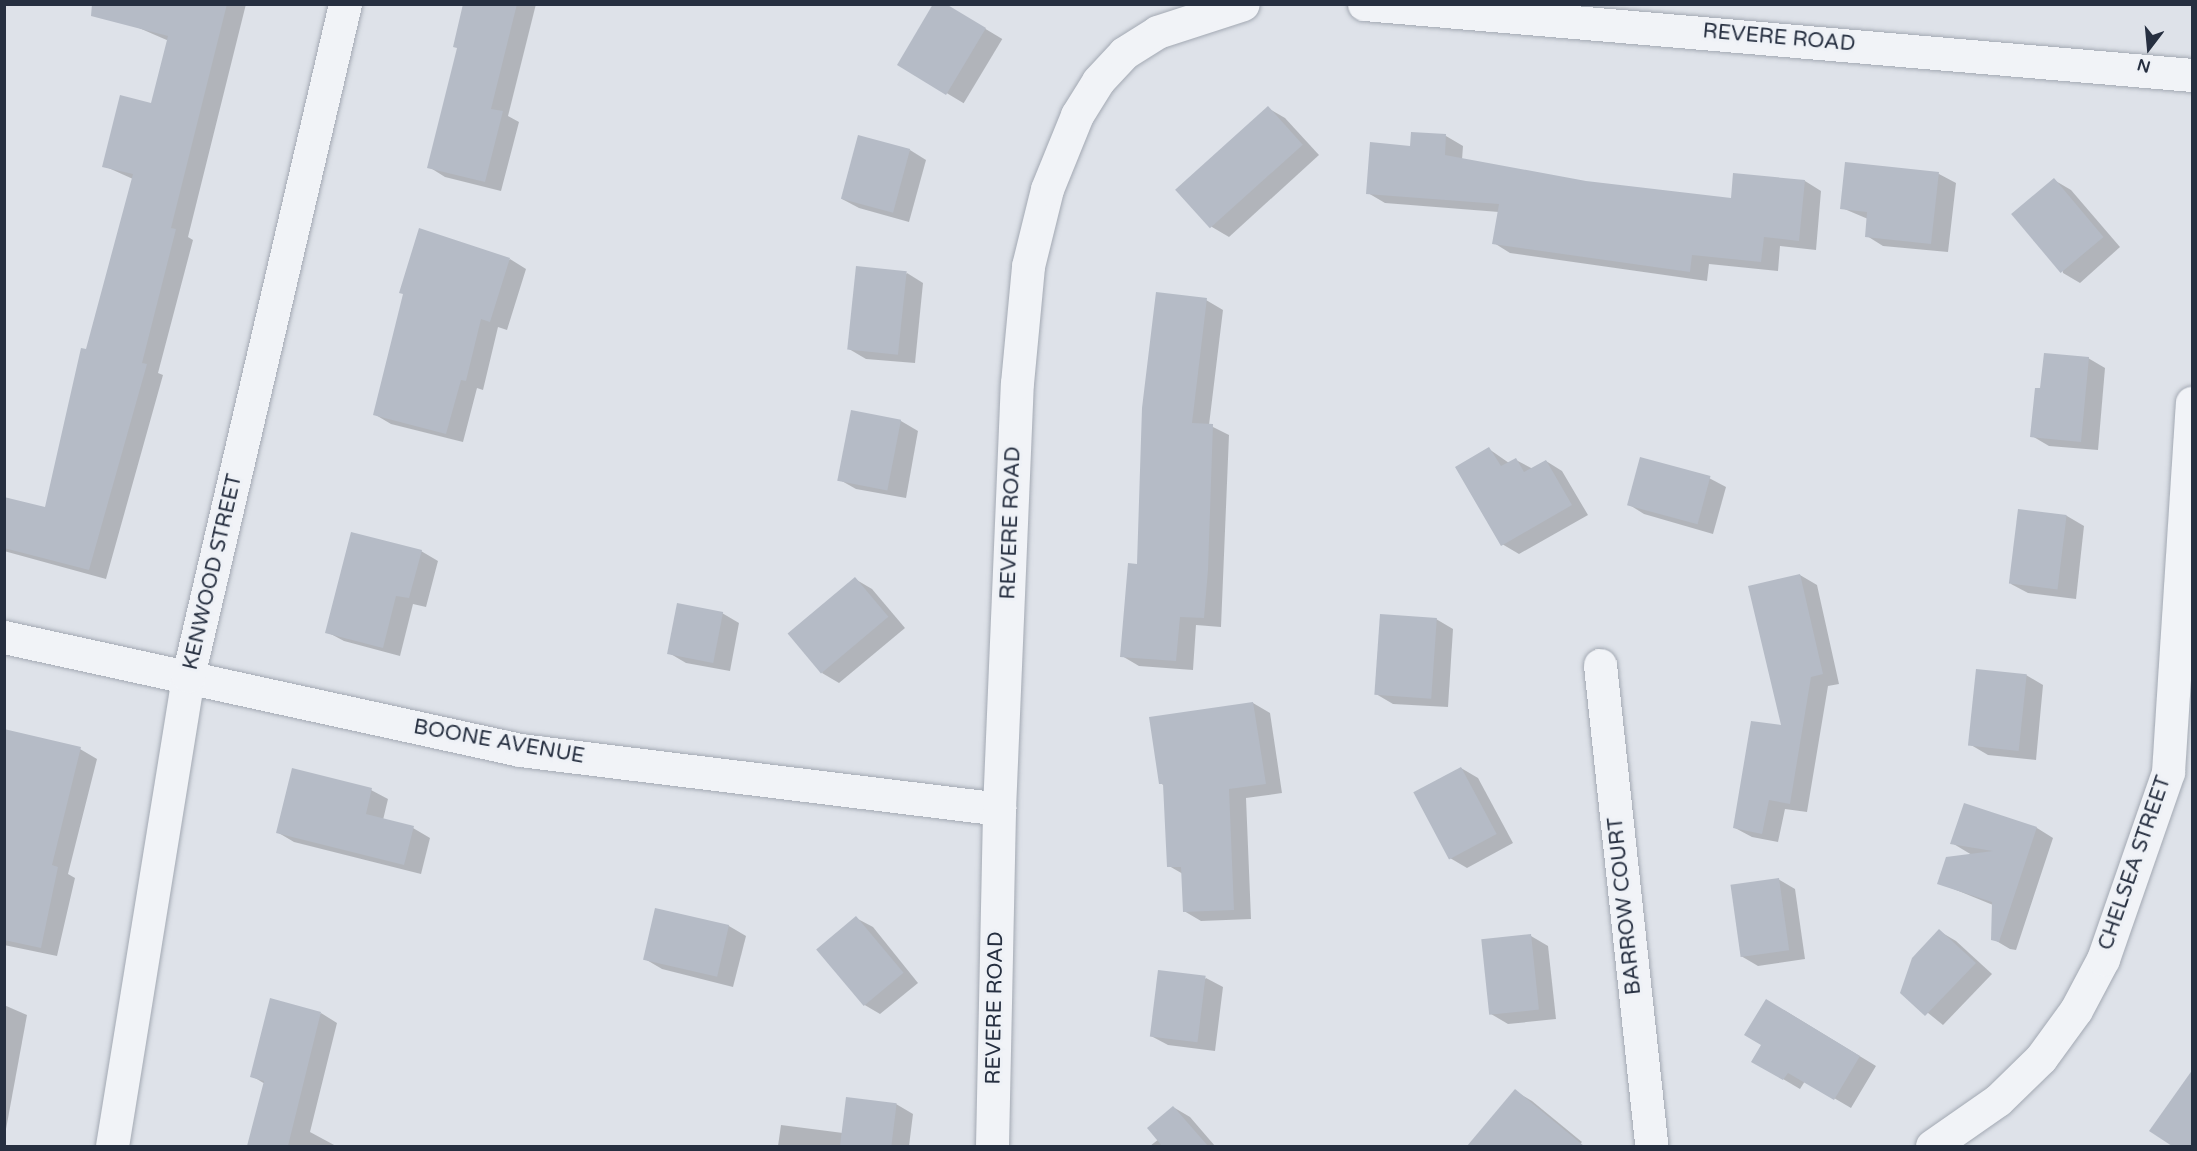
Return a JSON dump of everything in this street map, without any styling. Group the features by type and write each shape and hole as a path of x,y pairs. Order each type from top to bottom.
{"street":[{"name":"KENWOOD STREET","path":"112,1146 188,676 345,4"},
{"name":"REVERE ROAD","path":"992,1146 999,809 1017,384 1029,266 1047,189 1077,115 1098,81 1124,53 1157,32 1243,4"},
{"name":"REVERE ROAD","path":"1364,4 2193,75"},
{"name":"CHELSEA STREET","path":"1932,1146 1998,1100 2041,1058 2076,1010 2103,959 2180,776 2193,403"},
{"name":"BOONE AVENUE","path":"4,636 520,750 999,809"},
{"name":"BARROW COURT","path":"1600,665 1651,1146"}],"building":[{"path":"92,4 227,4 171,228 176,229 142,363 147,364 89,570 4,548 4,497 45,507 81,348 86,349 133,174 102,167 120,95 151,103 168,36 91,16"},
{"path":"463,4 517,4 491,109 503,111 485,182 427,168 457,48 453,47"},
{"path":"933,4 946,4 986,28 946,95 897,65"},
{"path":"1268,106 1303,145 1210,228 1175,190"},
{"path":"1411,132 1446,134 1445,155 1586,181 1731,198 1733,173 1805,180 1799,241 1764,237 1761,262 1692,255 1690,272 1492,244 1499,204 1366,194 1370,142 1410,146"},
{"path":"858,135 910,149 893,213 841,199"},
{"path":"1845,162 1939,172 1931,244 1865,237 1867,212 1840,209"},
{"path":"2054,178 2103,237 2061,273 2011,214"},
{"path":"419,228 510,258 490,322 481,319 466,381 461,380 446,434 373,415 403,294 399,293"},
{"path":"856,266 907,271 898,355 847,350"},
{"path":"1156,292 1207,298 1192,423 1213,424 1204,618 1180,617 1176,661 1120,657 1128,563 1137,564 1142,408"},
{"path":"2044,353 2089,357 2081,442 2030,437 2035,388 2040,388"},
{"path":"851,410 901,420 887,490 837,481"},
{"path":"1489,447 1501,466 1516,458 1524,472 1546,460 1572,505 1501,546 1455,467"},
{"path":"1640,457 1711,476 1698,524 1627,505"},
{"path":"2018,509 2067,515 2057,589 2009,583"},
{"path":"351,532 422,550 409,598 396,596 383,648 325,633"},
{"path":"1800,574 1823,674 1811,677 1790,804 1769,800 1762,834 1733,828 1751,721 1781,725 1748,586"},
{"path":"855,577 888,617 821,673 788,634"},
{"path":"677,603 723,612 713,663 667,654"},
{"path":"1380,614 1437,618 1431,699 1374,695"},
{"path":"1976,669 2027,674 2019,751 1968,746"},
{"path":"1253,702 1266,784 1229,789 1234,910 1183,912 1181,867 1167,867 1163,784 1159,784 1149,717"},
{"path":"4,729 81,747 52,865 58,867 41,948 4,940"},
{"path":"1461,767 1497,834 1449,859 1413,792"},
{"path":"292,768 372,788 366,814 414,826 404,865 276,833"},
{"path":"1964,803 2037,827 1999,942 1991,940 1992,902 1937,884 1946,857 1993,851 1950,844"},
{"path":"1779,878 1789,950 1741,957 1730,885"},
{"path":"655,908 729,925 717,977 643,960"},
{"path":"856,916 904,973 864,1006 816,949"},
{"path":"1939,929 1976,963 1925,1016 1900,993 1912,958"},
{"path":"1531,934 1539,1010 1489,1015 1481,939"},
{"path":"1158,970 1206,976 1197,1042 1150,1037"},
{"path":"270,998 321,1012 288,1146 247,1146 264,1081 250,1077"},
{"path":"1766,999 1860,1056 1834,1100 1788,1073 1783,1080 1751,1062 1761,1045 1744,1035"},
{"path":"2193,1069 2193,1146 2172,1146 2149,1131"},
{"path":"1515,1089 1584,1146 1467,1146"},
{"path":"846,1097 897,1103 891,1146 840,1146"},
{"path":"1173,1106 1208,1146 1162,1146 1147,1128"}]}
